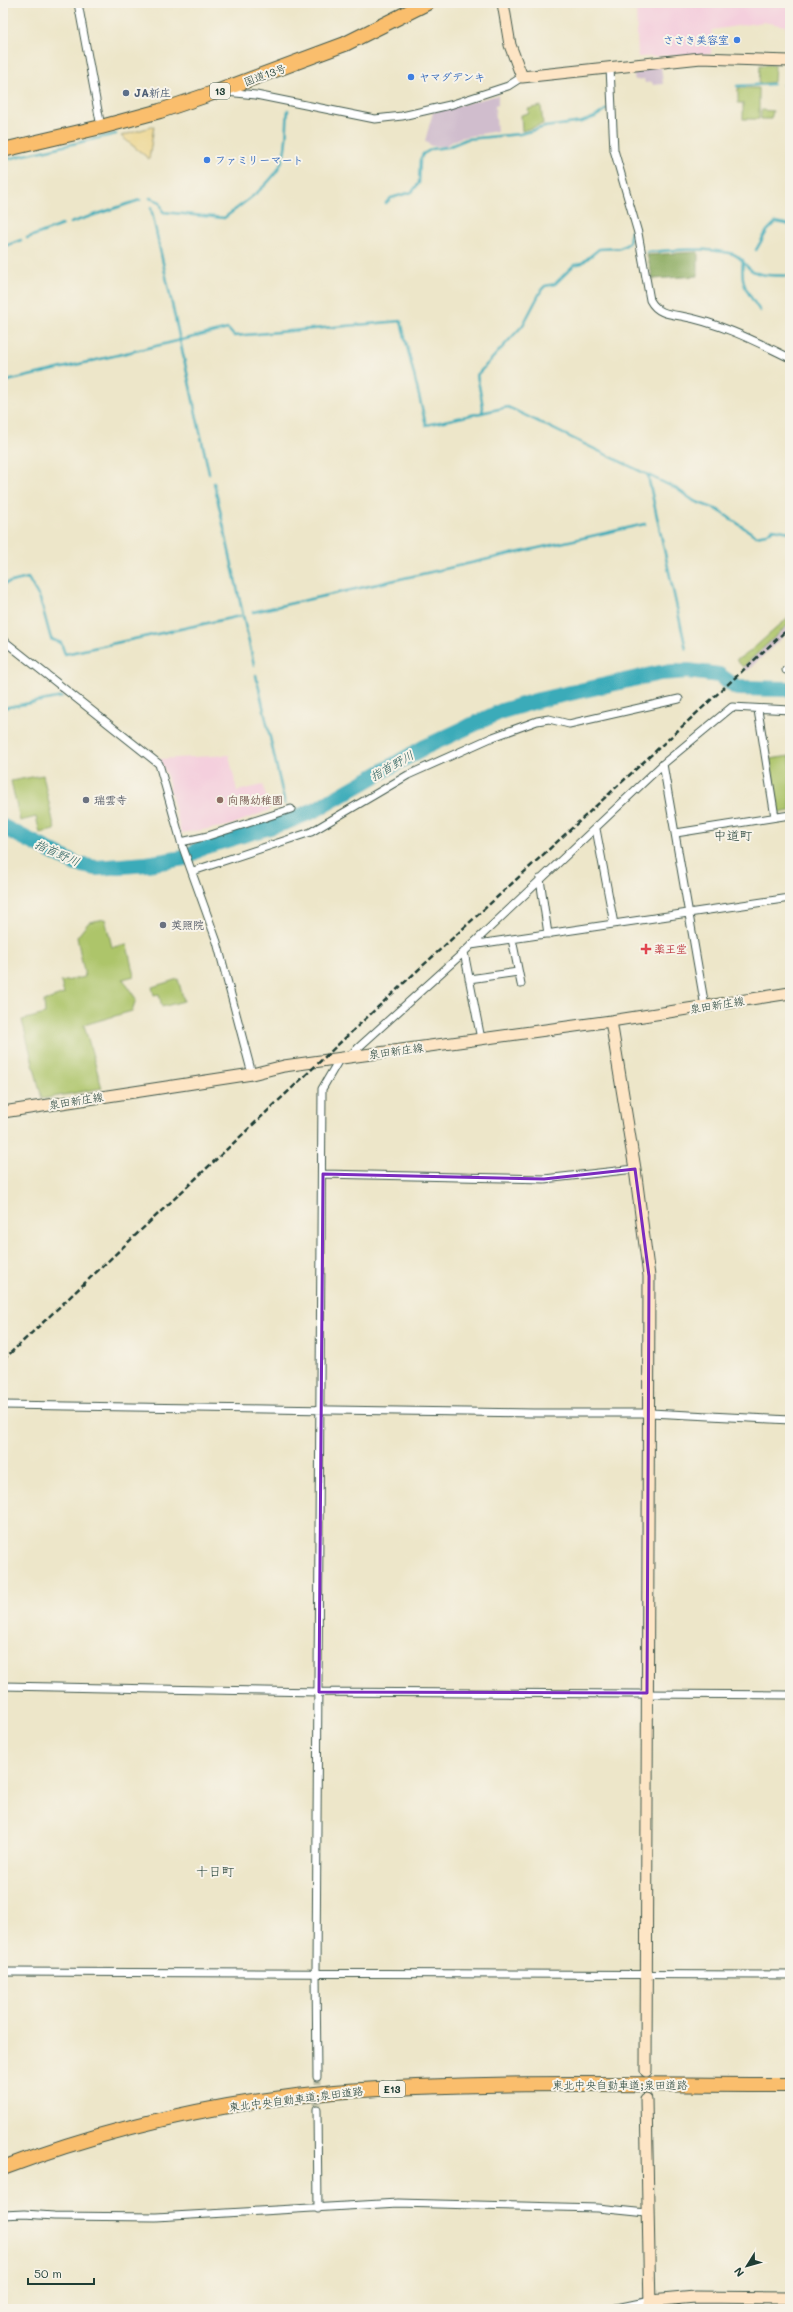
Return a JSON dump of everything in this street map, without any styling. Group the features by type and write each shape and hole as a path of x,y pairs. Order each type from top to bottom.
{"highway":[{"name":"国道13号","path":"3,150 101,128 160,112 345,44 427,3"},
{"name":"東北中央自動車道;泉田道路","path":"3,2168 78,2143 148,2124 260,2101 333,2092 430,2087 547,2084 790,2085"}],"street":[{"path":"78,3 101,128"},
{"path":"503,3 510,45 522,77"},
{"path":"219,91 256,95 376,119 402,116 450,105 508,86 522,77 701,58 790,61"},
{"path":"610,68 614,150 638,233 650,300 654,308 662,312 698,319 727,329 790,358"},
{"path":"3,640 159,764 182,844 193,871 195,885 217,942 232,993 252,1074"},
{"path":"193,871 311,832 408,775 450,755 508,731 549,719 569,724 679,699"},
{"path":"317,2077 316,1971 319,1692 319,1408 323,1174 322,1089 344,1058 464,952 540,879 596,829 663,764 732,707 739,706 758,710 790,710"},
{"path":"758,710 775,817"},
{"path":"663,764 705,1007"},
{"path":"182,844 291,809"},
{"path":"676,833 790,815"},
{"path":"596,829 614,924"},
{"path":"540,879 548,934"},
{"path":"471,945 790,898"},
{"path":"512,940 521,984"},
{"path":"464,952 482,1039"},
{"path":"469,979 518,972"},
{"name":"泉田新庄線","path":"3,1112 252,1074 284,1066 611,1021 790,993"},
{"path":"611,1021 635,1169 649,1276 650,1413 645,1974 646,2071"},
{"path":"323,1174 544,1178 635,1169"},
{"path":"3,1404 319,1408 533,1413 650,1413 790,1420"},
{"path":"3,1686 319,1692 790,1695"},
{"path":"3,1972 316,1971 790,1975"},
{"path":"646,2099 647,2213 650,2305"},
{"path":"317,2109 318,2209"},
{"path":"3,2215 24,2214 54,2216 156,2217 318,2209 398,2203 598,2208 647,2213"},
{"path":"612,2309 650,2305 694,2297 790,2298"}],"highlighted area":[{"path":"635,1169 649,1276 647,1693 319,1692 323,1174 544,1179"}],"shaded area":[{"path":"639,3 790,3 790,30 787,30 785,26 763,22 712,30 711,54 638,57 636,11"},
{"path":"661,66 663,84 653,85 652,82 645,83 644,79 635,80 633,70"},
{"path":"498,95 498,105 495,106 497,131 459,138 445,146 431,146 425,141 433,112"},
{"path":"790,623 790,630 747,671 743,667"},
{"name":"向陽幼稚園","path":"229,755 237,791 263,785 270,810 228,826 181,833 166,773 159,759"}],"green space":[{"path":"760,65 775,65 774,82 759,84"},
{"path":"738,88 759,88 759,119 743,119 743,103 738,103"},
{"path":"541,106 543,124 522,131 521,115 529,113 528,109"},
{"path":"761,110 773,111 771,119 761,119"},
{"path":"698,252 698,276 653,279 647,255"},
{"path":"790,616 790,623 743,667 736,660 748,653"},
{"path":"790,756 790,811 779,813 770,759"},
{"path":"43,775 55,830 40,833 36,817 20,821 11,781"},
{"path":"105,919 112,947 127,945 134,976 123,979 136,999 132,1011 84,1025 102,1088 42,1099 22,1020 45,1014 44,1001 64,994 61,982 85,977 77,937 89,922"},
{"path":"178,979 184,1001 162,1007 159,994 154,995 152,987"}],"sand":[{"path":"154,126 149,159 121,136"}],"waterway":[{"path":"737,86 773,84"},
{"path":"783,85 790,85"},
{"path":"386,203 391,198 412,192 419,183 420,160 423,154 432,149 448,147 467,139 520,134 545,127 582,122 595,117 607,109"},
{"path":"150,198 160,202 163,212 224,218 259,191 272,178 281,165 285,150 288,110"},
{"path":"3,160 116,134"},
{"path":"70,223 140,200"},
{"path":"151,208 209,473"},
{"path":"756,250 767,231 776,222 790,225"},
{"path":"27,238 62,225"},
{"path":"482,413 483,407 477,375 523,325 542,289 545,286 555,284 574,265 582,263 599,249 620,248 625,246 629,242 631,231"},
{"path":"3,247 21,240"},
{"path":"647,252 669,250 711,250 736,255 751,270 760,274 790,276"},
{"path":"743,260 742,269 744,282 748,293 760,311"},
{"path":"3,382 228,329 234,336 401,321 426,425 508,407 677,489 694,501 718,510 756,536 766,534 773,529 790,532"},
{"path":"648,476 686,649"},
{"path":"214,483 254,665"},
{"path":"253,612 645,524"},
{"path":"3,584 28,578 40,599 51,639 61,643 65,654 240,616"},
{"name":"指首野川","path":"3,827 76,864 96,868 147,864 184,858 203,847 286,822 315,810 425,747 502,711 539,700 660,673 688,671 719,675 737,688 790,689"},
{"path":"256,675 285,804"},
{"path":"3,708 62,697"}],"tunnel":[{"path":"317,2077 317,2109"}],"railway":[{"path":"3,1360 378,1007 790,627"}],"place":[{"name":"ささき美容室","path":"737,40"},
{"name":"ヤマダデンキ","path":"411,77"},
{"name":"JA新庄","path":"126,93"},
{"name":"ファミリーマート","path":"207,160"},
{"name":"瑞雲寺","path":"86,800"},
{"name":"向陽幼稚園","path":"220,800"},
{"name":"英照院","path":"163,925"},
{"name":"薬王堂","path":"646,949"}],"district":[{"name":"中道町","path":"733,835"},
{"name":"十日町","path":"215,1871"}]}
